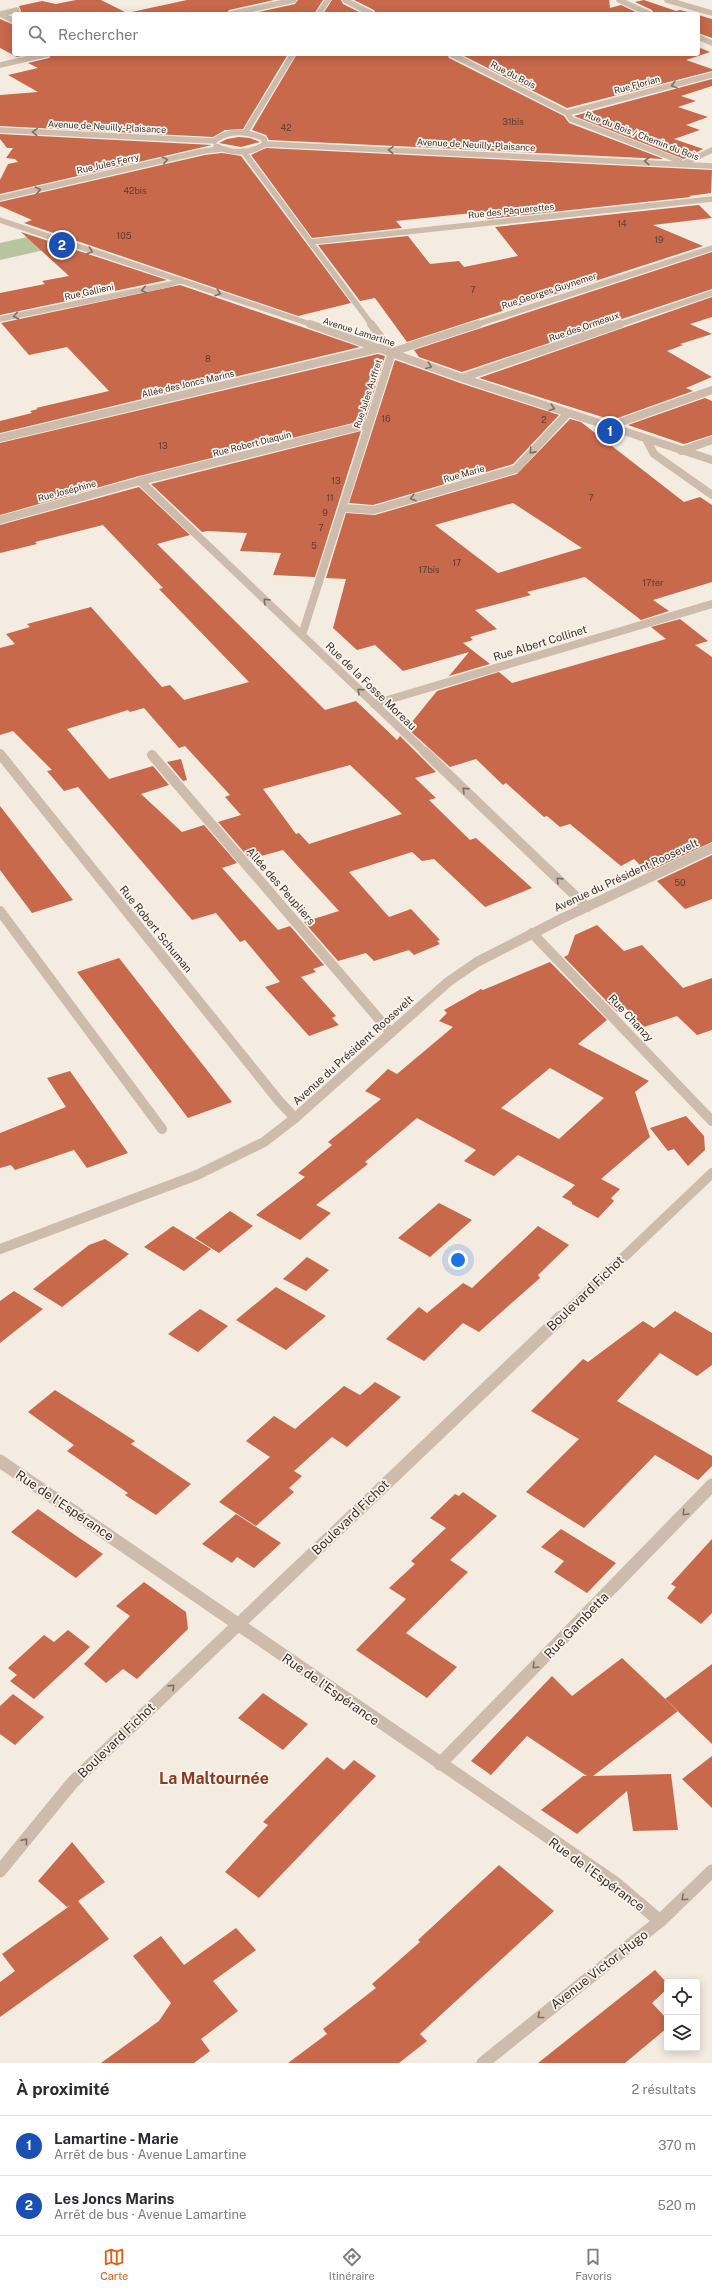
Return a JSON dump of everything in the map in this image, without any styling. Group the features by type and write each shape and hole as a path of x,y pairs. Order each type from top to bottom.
{"street":[{"path":"239,12 294,0"},
{"path":"319,12 328,0"},
{"path":"345,0 368,12"},
{"path":"619,0 646,12"},
{"path":"667,0 712,13"},
{"path":"0,14 17,10"},
{"path":"0,14 12,20"},
{"path":"700,37 712,43"},
{"path":"0,65 39,56"},
{"path":"245,133 292,56"},
{"name":"Rue du Bois","path":"455,56 567,113"},
{"name":"Rue Florian","path":"567,113 712,75"},
{"name":"Rue du Bois / Chemin du Bois","path":"567,113 571,119 712,173"},
{"name":"Avenue de Neuilly-Plaisance","path":"0,130 214,141"},
{"path":"221,149 214,144 214,141 226,135 245,133 260,136 264,139 265,144 257,149 243,151"},
{"name":"Avenue de Neuilly-Plaisance","path":"265,144 686,163"},
{"name":"Rue Jules Ferry","path":"0,198 204,151 221,149 243,151"},
{"path":"686,163 712,150"},
{"name":"Rue Jules Auffret","path":"243,151 392,352 302,635"},
{"path":"686,163 712,166"},
{"name":"Rue des Pâquerettes","path":"311,242 712,199"},
{"name":"Avenue Lamartine","path":"0,220 381,348 462,378 712,460"},
{"name":"Rue Georges Guynemer","path":"392,352 712,248"},
{"name":"Rue Gallieni","path":"0,319 171,284 181,280"},
{"name":"Rue des Ormeaux","path":"462,378 712,293"},
{"name":"Allée des Joncs Marins","path":"0,438 381,348"},
{"path":"610,426 712,390"},
{"name":"Rue Marie","path":"342,508 374,510 516,469 568,413"},
{"name":"Rue Robert Diaquin","path":"140,481 369,424"},
{"path":"646,439 654,454 712,495"},
{"path":"681,451 712,440"},
{"name":"Rue Joséphine","path":"0,520 140,481"},
{"name":"Rue de la Fosse Moreau","path":"140,481 587,906"},
{"name":"Rue Albert Collinet","path":"374,704 712,604"},
{"name":"Rue Robert Schuman","path":"0,754 279,1101 295,1118"},
{"name":"Allée des Peupliers","path":"152,755 391,1033"},
{"name":"Avenue du Président Roosevelt","path":"0,1249 203,1172 264,1142 295,1118 464,971 532,933 712,848"},
{"path":"0,911 162,1130"},
{"name":"Rue Chanzy","path":"532,933 712,1121"},
{"name":"Boulevard Fichot","path":"0,1871 73,1782 712,1173"},
{"name":"Rue de l'Espérance","path":"0,1461 614,1882 660,1920"},
{"name":"Rue Gambetta","path":"440,1764 712,1485"},
{"name":"Avenue Victor Hugo","path":"483,2063 660,1920 712,1871"}],"green space":[{"path":"32,236 62,246 0,260 0,243"}],"building":[{"path":"76,0 101,0 125,12 20,12 19,6 42,1 56,4"},
{"path":"187,0 274,0 229,10 228,12 132,12"},
{"path":"298,0 323,0 315,12 259,12 295,4"},
{"path":"332,0 341,0 343,4 359,12 324,12"},
{"path":"354,0 609,0 610,8 621,5 636,12 375,12 374,10"},
{"path":"644,0 676,11 680,10 688,12 653,12 652,10 635,2"},
{"path":"700,16 712,19 712,38 700,34"},
{"path":"0,19 12,24 12,54 0,48"},
{"path":"700,48 710,52 700,55"},
{"path":"50,56 287,56 243,129 225,130 213,137 0,126 0,95 38,92 8,75 38,68 28,63 49,58"},
{"path":"296,56 448,56 449,58 564,116 569,123 664,159 269,140 266,135 252,130"},
{"path":"464,56 698,56 686,60 712,69 712,71 567,108"},
{"path":"712,79 712,86 681,96 696,101 678,107 708,117 686,125 700,130 674,139 703,149 684,159 574,116"},
{"path":"0,134 212,145 0,194 0,180 8,164 18,162 15,159 6,158 13,148 7,148 0,139"},
{"path":"239,137 250,138 260,142 241,147 219,143 227,139"},
{"path":"266,148 712,170 711,193 689,196 691,197 488,219 481,212 396,221 402,228 312,238 251,155"},
{"path":"222,153 241,156 351,303 298,316 24,223 32,220 0,206 0,202 205,155"},
{"path":"699,205 712,218 653,225 703,246 407,342 375,298 360,301 318,245 408,236 430,264 459,261 464,267 518,256 495,227"},
{"path":"21,232 167,280 0,315 0,293 45,284 42,281 69,276"},
{"path":"712,252 712,289 462,372 419,357 414,350"},
{"path":"180,285 360,347 0,433 0,421 32,413 30,411 38,409 36,408 109,391 67,347 29,355 1,323"},
{"path":"712,297 712,317 690,324 712,334 680,344 683,345 667,351 712,377 686,388 693,391 612,420 479,378"},
{"path":"378,354 385,356 365,420 139,476 0,515 0,443"},
{"path":"395,360 559,415 513,464 373,505 349,503"},
{"path":"705,398 712,401 712,435 684,444 628,425"},
{"path":"570,419 581,422 684,502 700,497 712,505 712,582 653,600 669,611 641,620 585,577 527,592 531,595 475,610 497,629 470,637 473,640 463,643 490,664 449,676 469,652 403,671 375,645 357,650 333,628 346,579 326,578 346,513 375,515 517,474","holes":["513,503 582,548 498,573 435,525"]},
{"path":"361,431 315,577 273,575 281,553 240,551 247,533 202,532 151,484"},
{"path":"139,487 190,535 157,544 325,710 356,701 397,740 400,736 436,772 415,778 436,798 429,800 470,840 476,838 532,888 485,907 434,859 422,861 412,852 349,872 389,917 411,909 440,940 437,941 440,944 414,955 409,950 374,961 366,953 338,961 304,922 339,911 283,850 250,859 218,822 241,815 225,797 230,795 185,746 179,748 144,708 130,712 128,710 67,729 109,779 153,766 169,785 141,794 182,832 204,825 237,863 222,868 278,930 290,926 324,965 313,969 316,972 301,977 336,1016 332,1018 339,1025 309,1036 265,987 280,982 245,940 240,942 216,913 192,920 78,787 64,791 47,771 52,770 13,731 0,735 0,648 15,644 6,634 30,627 27,624 91,607 162,687 170,685 184,700 249,682 159,589 163,588 103,525 35,542 37,544 0,553 0,525","holes":["350,765 402,814 309,844 299,833 296,834 263,789"]},
{"path":"680,619 708,641 695,645 712,657 712,842 647,872 634,859 621,866 570,824 560,827 547,816 544,817 506,783 503,785 476,759 450,767 407,728 437,691 499,672 512,683 666,639 651,627"},
{"path":"181,759 187,780 183,781 167,762"},
{"path":"0,806 73,900 32,913 0,870"},
{"path":"712,855 712,899 685,909 657,881"},
{"path":"597,925 624,951 642,945 683,988 712,978 712,1030 697,1035 677,1016 644,1027 624,1006 617,1012 564,957 568,955 575,935"},
{"path":"119,958 232,1102 188,1118 77,972"},
{"path":"550,962 607,1020 578,1044 649,1081 635,1092 650,1137 601,1179 620,1189 611,1198 614,1201 598,1218 562,1197 575,1185 518,1155 494,1176 464,1161 476,1150 417,1118 365,1162 368,1164 316,1205 331,1213 300,1240 256,1215 305,1177 298,1173 332,1145 328,1142 381,1099 365,1091 388,1069 397,1074 453,1027 439,1021 447,1013 444,1010 481,989 483,990","holes":["550,1068 604,1098 559,1139 501,1108"]},
{"path":"70,1071 128,1153 87,1168 74,1150 15,1170 11,1165 0,1168 0,1133 66,1107 47,1078"},
{"path":"686,1116 704,1136 705,1150 688,1166 674,1149 668,1151 650,1128"},
{"path":"439,1203 472,1220 430,1257 398,1238"},
{"path":"230,1211 253,1226 219,1253 195,1238"},
{"path":"173,1226 211,1249 184,1271 144,1247"},
{"path":"538,1226 569,1245 538,1275 540,1278 479,1332 463,1323 424,1361 386,1339 419,1307 427,1313 463,1283 472,1288"},
{"path":"105,1239 129,1254 62,1307 33,1289 89,1245"},
{"path":"307,1257 329,1270 306,1291 283,1279"},
{"path":"276,1287 326,1316 286,1350 236,1320"},
{"path":"14,1291 43,1309 0,1343 0,1301"},
{"path":"200,1309 228,1326 198,1352 168,1334"},
{"path":"675,1311 712,1333 712,1365 697,1376 660,1353 617,1401 712,1456 712,1466 698,1480 655,1455 584,1528 526,1492 579,1439 531,1411 583,1359 588,1362 643,1321 654,1328"},
{"path":"375,1382 401,1397 347,1447 332,1437 294,1471 302,1476 289,1488 294,1492 256,1526 219,1502 270,1457 246,1441 274,1416 295,1429 344,1386 360,1395"},
{"path":"55,1390 135,1441 131,1444 191,1484 156,1515 125,1495 128,1493 67,1451 74,1445 28,1412"},
{"path":"463,1492 497,1516 450,1560 468,1572 406,1633 457,1667 427,1698 356,1650 406,1599 389,1588 415,1564 411,1561 446,1528 430,1518 455,1494 459,1496"},
{"path":"38,1509 103,1554 76,1578 11,1532"},
{"path":"236,1514 281,1543 254,1568 237,1557 232,1563 202,1544"},
{"path":"561,1529 616,1563 587,1593 554,1572 564,1561 541,1547"},
{"path":"712,1539 712,1613 701,1624 667,1598 676,1587 671,1584"},
{"path":"144,1582 186,1612 188,1629 137,1679 123,1669 106,1683 84,1664 130,1616 116,1606"},
{"path":"68,1630 90,1647 34,1699 10,1681 17,1675 8,1668 44,1635 54,1642"},
{"path":"622,1658 678,1711 593,1776 671,1774 678,1830 633,1831 627,1791 577,1834 541,1810 583,1776 587,1776 527,1736 491,1775 471,1761 552,1676 572,1696"},
{"path":"712,1664 712,1744 665,1699"},
{"path":"263,1693 308,1724 283,1750 238,1718"},
{"path":"13,1694 44,1717 15,1745 0,1734 0,1706"},
{"path":"712,1756 712,1808 682,1779"},
{"path":"327,1757 344,1770 354,1760 376,1776 259,1898 225,1872 268,1825 263,1822"},
{"path":"72,1842 105,1882 78,1901 109,1939 0,2017 0,1982 15,1971 2,1954 71,1905 67,1907 38,1881"},
{"path":"499,1865 554,1911 420,2034 427,2041 399,2063 288,2063 327,2034 323,2029 376,1988 372,1984 420,1942 418,1940"},
{"path":"236,1928 256,1950 213,1981 238,2011 201,2039 210,2051 194,2063 101,2063 159,2021 171,2003 133,1956 161,1936 184,1965"},
{"path":"655,1970 664,1980 664,1992 652,2003 664,2016 664,2030 625,2063 538,2063"}],"place":[{"name":"Les Joncs Marins","path":"62,245"},
{"name":"Lamartine - Marie","path":"610,431"}],"district":[{"name":"La Maltournée","path":"214,1778"}]}
